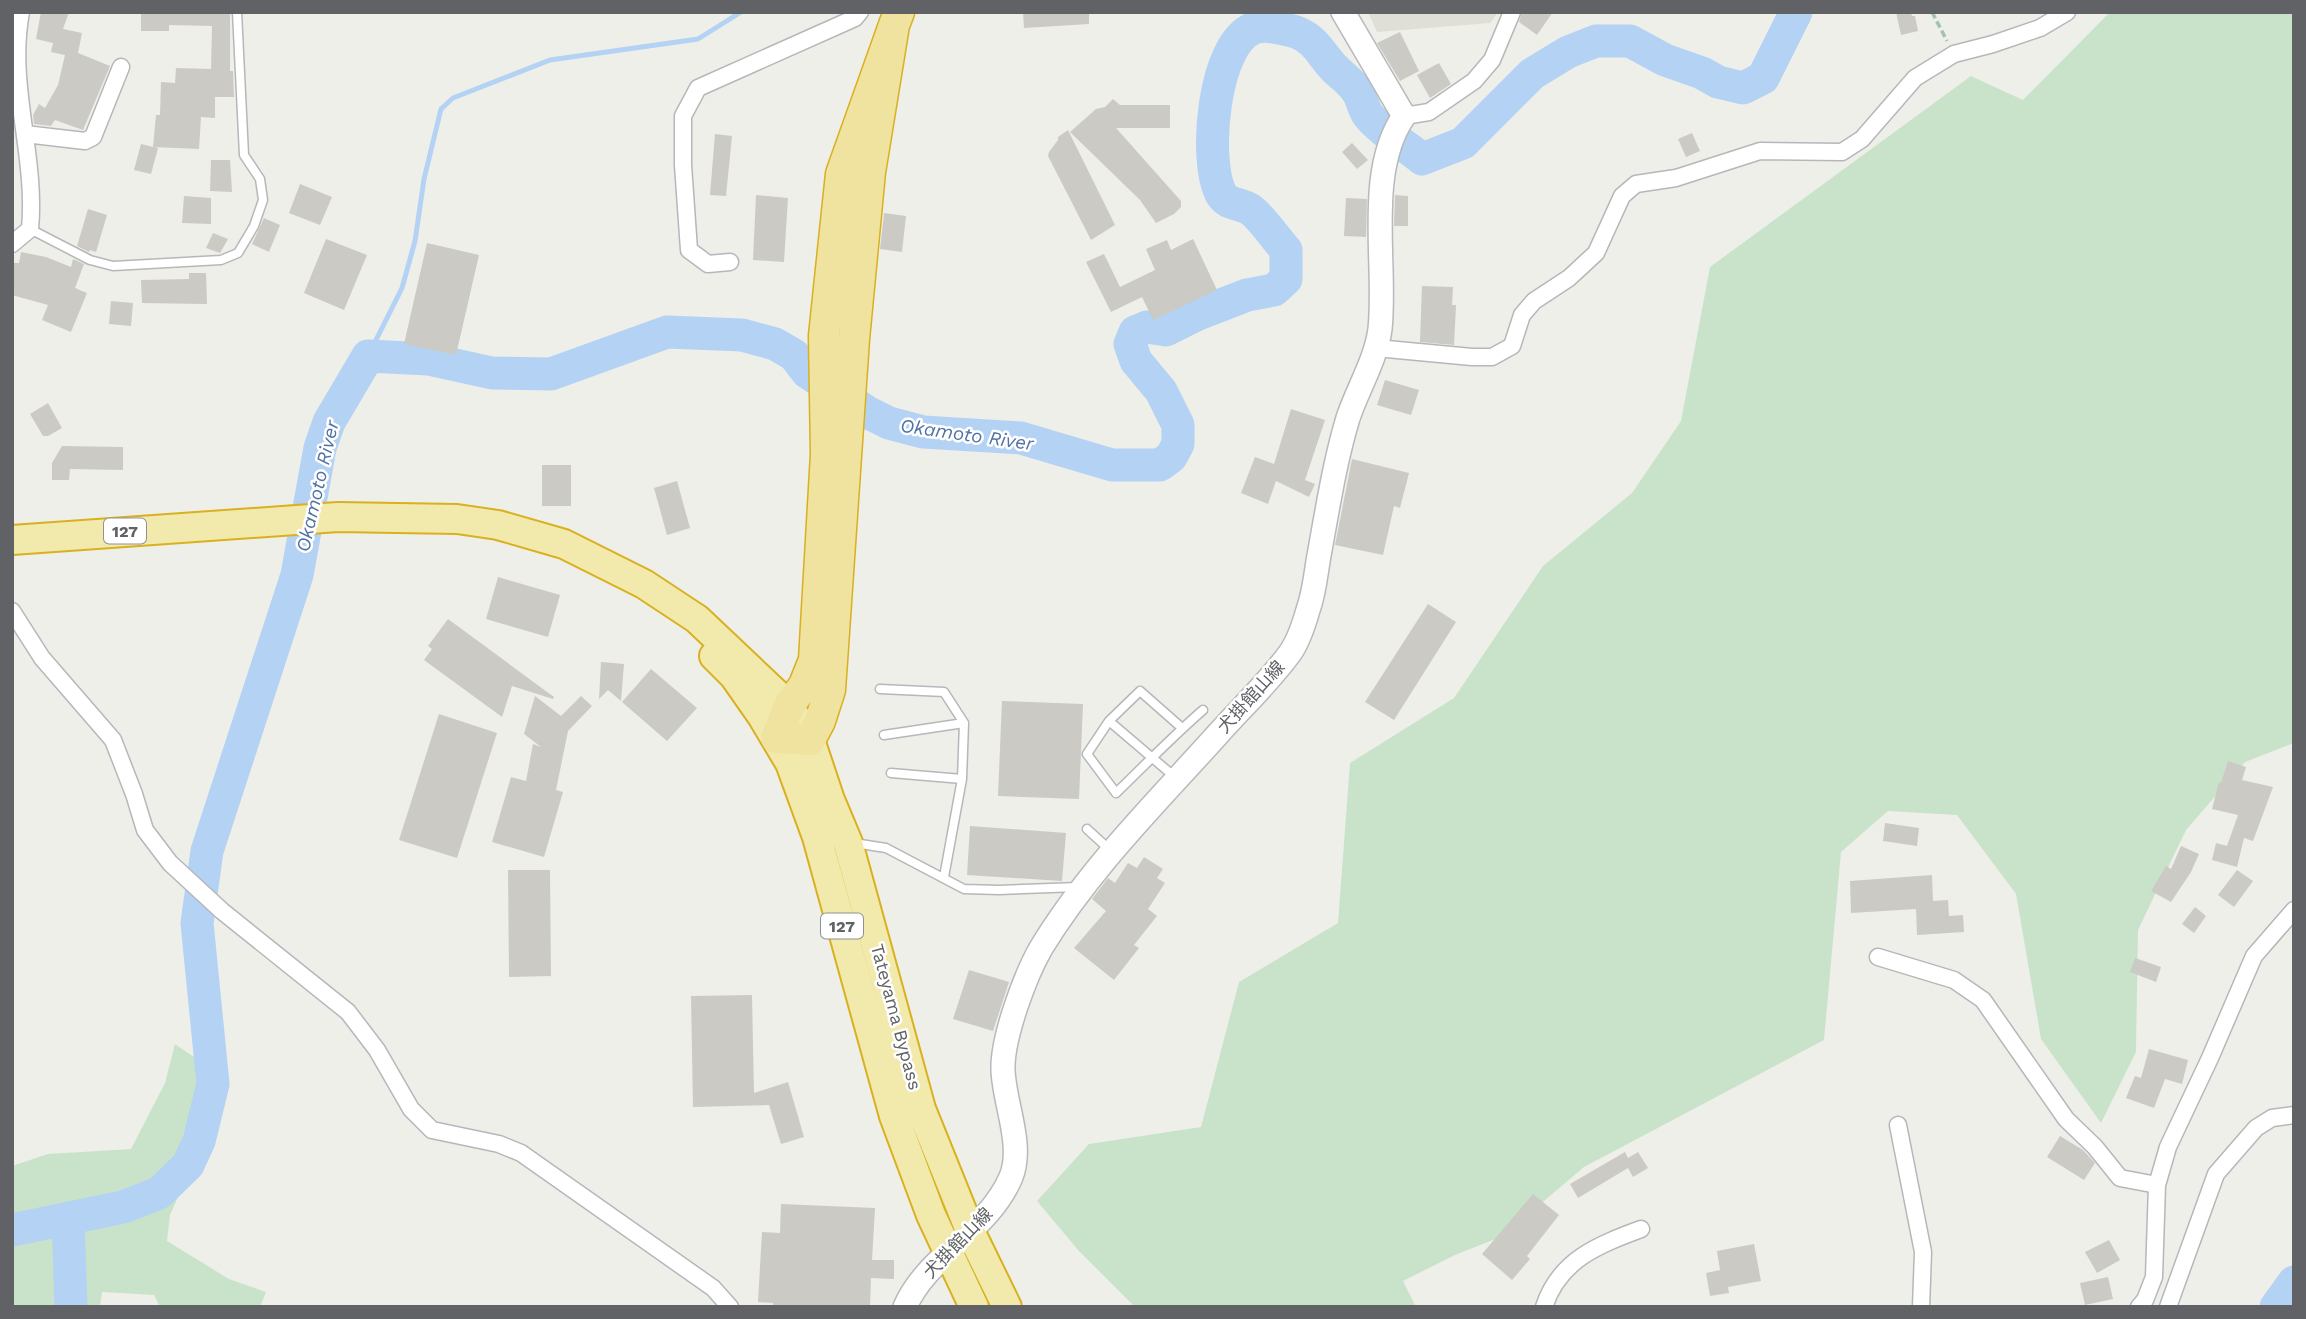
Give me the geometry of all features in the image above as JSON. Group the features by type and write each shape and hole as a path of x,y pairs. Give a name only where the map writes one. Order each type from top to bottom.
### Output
{"highway":[{"path":"897,19 841,174 824,336 836,455 832,670 824,708 810,740 776,738 789,706 804,685 814,660 836,455 854,339 870,172 897,19"},
{"name":"Tateyama Bypass","path":"12,540 237,522 338,517 457,519 498,525 564,544 644,584 697,619 789,706 810,740 848,843 921,1110 971,1233 1007,1307"},
{"name":"Tateyama Bypass","path":"644,584 734,676 790,763 817,837 894,1116 931,1216 974,1307"}],"main road":[{"path":"1343,12 1402,119"},
{"name":"犬掛館山線","path":"905,1307 918,1285 949,1251 971,1233 1000,1198 1013,1173 1014,1149 1003,1066 1010,1028 1039,951 1082,886 1111,851 1292,652 1309,607 1331,488 1349,416 1376,348 1380,326 1380,229 1386,154 1402,119"}],"street":[{"path":"12,244 30,229 33,200 20,108 17,47 22,12"},
{"path":"730,262 708,264 689,250 683,165 683,116 698,88 855,18 860,12"},
{"path":"1402,119 1429,112 1474,81 1492,60 1512,12"},
{"path":"1376,348 1472,358 1492,357 1512,346 1522,315 1534,301 1569,278 1596,253 1622,196 1636,184 1676,178 1760,151 1842,152 1862,139 1914,78 1954,54 2040,28 2067,12"},
{"path":"25,134 85,141 93,137 121,67"},
{"path":"12,611 42,658 113,740 145,830 170,863 222,911 348,1012 377,1050 411,1109 432,1130 499,1144 521,1153 713,1288 730,1307"},
{"path":"2139,1307 2145,1300 2154,1277 2157,1185 2168,1147 2254,956 2294,910"},
{"path":"1878,957 1954,980 1983,1000 2066,1119 2095,1147 2120,1178 2157,1185"},
{"path":"2168,1307 2216,1174 2256,1128 2272,1118 2294,1115"},
{"path":"1898,1125 1923,1252 1921,1307"},
{"path":"1544,1307 1550,1287 1578,1258 1605,1243 1641,1229"}],"lane":[{"path":"30,229 90,260 113,266 221,260 238,253 254,226 263,200 260,179 244,155 237,12"},
{"path":"880,690 944,692 964,723 962,779 944,877"},
{"path":"1182,728 1140,691 1109,720 1087,754 1116,793 1203,709"},
{"path":"1109,720 1177,779"},
{"path":"884,735 964,723"},
{"path":"891,773 962,779"},
{"path":"1087,829 1111,851"},
{"path":"848,843 886,848 964,889 1082,886"}],"path":[{"path":"1932,12 1954,54"}],"shaded area":[{"path":"1368,12 1498,12 1490,23 1377,32"}],"green space":[{"path":"2110,12 2294,12 2294,743 2245,762 2186,830 2138,930 2136,1052 2101,1123 2041,1039 2016,894 1957,815 1888,811 1841,852 1824,1040 1584,1167 1503,1236 1455,1255 1403,1281 1416,1307 1135,1307 1078,1250 1037,1201 1089,1144 1201,1127 1239,982 1338,923 1350,763 1454,698 1543,566 1632,493 1681,421 1710,267 1971,76 2023,100"},
{"path":"175,1044 229,1081 170,1215 167,1241 229,1279 266,1292 260,1307 160,1307 154,1295 102,1292 100,1307 12,1307 12,1166 48,1154 131,1149 165,1083"}],"building":[{"path":"41,12 69,12 63,29 82,33 78,53 110,66 83,130 55,120 51,126 34,124 33,115 39,104 45,108 58,85 65,55 51,52 53,43 36,39"},
{"path":"141,12 230,12 230,71 233,71 234,97 215,97 215,118 201,117 199,149 153,147 156,115 160,115 161,82 175,83 176,68 211,69 212,26 169,25 169,31 141,31"},
{"path":"1023,12 1089,12 1089,24 1024,28"},
{"path":"1522,12 1553,12 1537,35 1519,22"},
{"path":"1896,12 1911,12 1912,16 1915,16 1918,31 1901,35"},
{"path":"1400,32 1419,71 1400,81 1377,43"},
{"path":"1439,63 1451,84 1430,98 1417,75"},
{"path":"1113,99 1120,105 1170,105 1170,128 1116,128 1181,201 1181,207 1174,214 1156,223 1140,200 1070,132 1096,109 1105,107"},
{"path":"1068,130 1115,225 1091,240 1048,156 1058,137"},
{"path":"1692,133 1700,151 1686,157 1678,139"},
{"path":"715,134 732,136 726,196 710,195"},
{"path":"1352,143 1368,160 1357,169 1342,152"},
{"path":"141,144 158,148 151,174 134,170"},
{"path":"211,160 230,160 232,192 210,191"},
{"path":"300,184 332,197 320,225 289,213"},
{"path":"756,195 788,198 784,262 753,260"},
{"path":"1395,195 1408,196 1408,226 1394,226"},
{"path":"184,196 211,198 211,224 182,223"},
{"path":"1346,198 1367,199 1366,237 1344,236"},
{"path":"88,209 107,215 96,252 89,252 77,246"},
{"path":"884,213 906,216 902,252 880,249"},
{"path":"264,218 280,225 269,252 252,244"},
{"path":"213,233 228,239 220,253 206,248"},
{"path":"326,239 367,255 344,310 304,293"},
{"path":"1193,239 1217,290 1153,320 1142,297 1111,312 1086,262 1104,254 1120,287 1155,270 1146,249 1167,240 1171,250"},
{"path":"427,243 479,255 456,355 404,344"},
{"path":"21,252 46,257 71,267 73,259 84,264 75,288 87,293 71,332 42,320 48,305 12,295 12,263 19,263"},
{"path":"189,273 206,273 207,304 142,303 141,280 189,279"},
{"path":"1422,286 1453,287 1452,305 1456,305 1454,345 1420,342"},
{"path":"111,301 133,303 131,326 109,324"},
{"path":"1385,380 1419,390 1411,415 1377,405"},
{"path":"48,403 62,428 43,436 30,414"},
{"path":"1291,409 1325,420 1305,480 1315,484 1309,497 1276,481 1268,504 1241,493 1255,457 1274,464"},
{"path":"62,446 123,447 123,470 70,469 69,480 52,480 52,463"},
{"path":"1352,459 1409,473 1400,508 1394,506 1383,555 1335,545"},
{"path":"542,465 571,465 571,506 542,506"},
{"path":"677,481 690,528 667,535 654,488"},
{"path":"498,577 560,595 548,637 486,619"},
{"path":"1428,604 1456,622 1394,720 1365,702"},
{"path":"448,619 554,697 553,699 512,686 502,717 424,660 432,649 428,646"},
{"path":"601,662 624,664 621,701 608,690 599,699"},
{"path":"651,669 697,708 667,741 622,702"},
{"path":"535,696 561,716 581,696 592,706 568,731 556,790 563,792 544,857 492,842 511,777 526,781 533,744 541,747 524,734"},
{"path":"1002,701 1083,704 1079,799 998,796"},
{"path":"439,714 497,733 457,858 399,840"},
{"path":"2228,761 2246,767 2242,780 2273,787 2253,841 2244,838 2237,867 2212,860 2216,843 2227,846 2238,815 2212,809"},
{"path":"1885,823 1919,828 1917,846 1883,841"},
{"path":"970,826 1066,833 1062,881 967,875"},
{"path":"2181,846 2199,854 2191,872 2171,902 2151,891 2166,866 2171,869"},
{"path":"1144,857 1163,869 1157,878 1165,883 1148,909 1157,916 1134,945 1139,948 1114,980 1074,948 1106,911 1092,899 1108,878 1115,883 1128,863 1137,868"},
{"path":"508,870 550,870 551,976 509,977"},
{"path":"2237,870 2253,881 2234,907 2218,895"},
{"path":"1932,875 1933,901 1948,900 1949,916 1963,915 1964,932 1917,935 1916,909 1851,913 1850,881"},
{"path":"2195,907 2206,916 2194,933 2182,924"},
{"path":"2135,958 2161,967 2156,982 2130,972"},
{"path":"969,970 1009,982 993,1031 953,1019"},
{"path":"752,995 754,1093 788,1082 804,1137 781,1144 769,1105 693,1107 691,996"},
{"path":"2149,1049 2188,1060 2182,1084 2165,1079 2154,1108 2126,1098 2135,1076 2141,1078"},
{"path":"2060,1136 2083,1150 2095,1163 2084,1180 2047,1157"},
{"path":"1625,1152 1628,1158 1638,1152 1648,1168 1633,1177 1628,1168 1578,1198 1570,1184"},
{"path":"1533,1194 1559,1215 1527,1256 1530,1259 1512,1280 1482,1254"},
{"path":"781,1204 875,1208 872,1260 894,1260 894,1279 871,1278 870,1307 773,1307 773,1303 758,1302 762,1232 780,1233"},
{"path":"2109,1240 2120,1260 2097,1273 2085,1252"},
{"path":"1754,1244 1761,1281 1728,1287 1729,1293 1710,1296 1706,1273 1720,1270 1717,1251"},
{"path":"2108,1277 2113,1299 2085,1305 2080,1283"}],"waterway":[{"path":"368,356 402,288 415,241 424,179 441,109 453,98 550,60 698,39 741,12"},
{"name":"Okamoto River","path":"12,1230 123,1207 159,1193 188,1165 199,1141 213,1084 197,923 207,851 297,575 320,448 329,422 368,356 428,359 492,373 551,374 667,332 742,335 775,344 794,355 807,372 867,412 889,423 923,432 1021,438 1112,465 1160,465 1171,457 1178,444 1178,425 1161,391 1136,361 1130,344 1135,332 1147,327 1166,330 1247,295 1274,290 1286,279 1286,250 1255,214 1223,196 1215,176 1213,129 1221,77 1229,55 1240,38 1254,28 1281,28 1308,39 1355,88 1372,120 1422,159 1463,143 1532,74 1568,52 1596,41 1630,41 1665,60 1702,73 1718,82 1743,88 1763,78 1796,12"},
{"path":"68,1219 71,1307"},
{"path":"2276,1307 2294,1282"}]}
